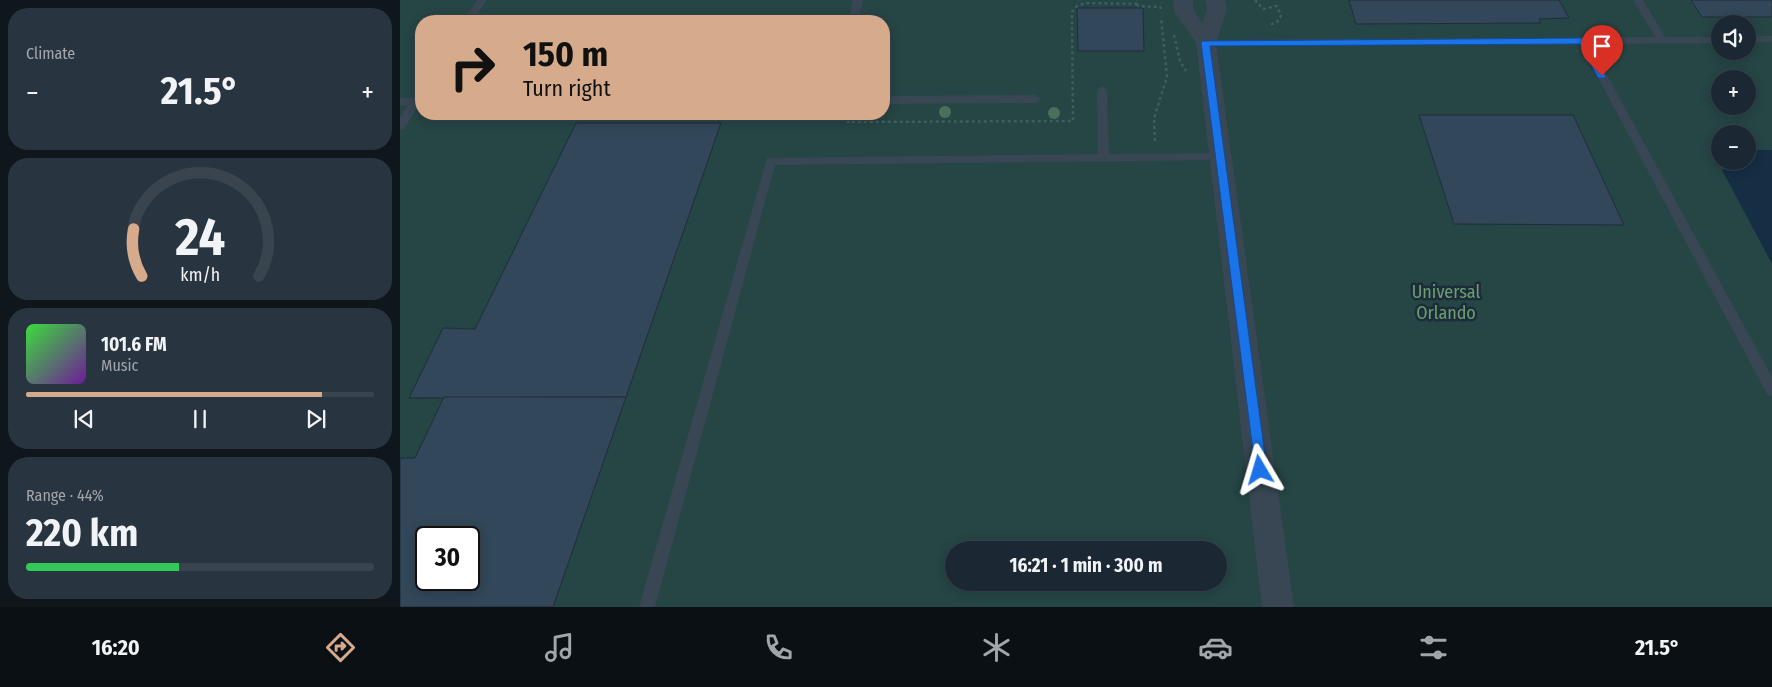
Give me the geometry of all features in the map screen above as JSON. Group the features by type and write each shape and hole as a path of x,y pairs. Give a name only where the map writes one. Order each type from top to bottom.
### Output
{"street":[{"path":"1183,0 1184,11 1201,36 1220,157 1278,607"},
{"path":"1201,36 1217,9 1216,0"}],"lane":[{"path":"472,15 482,0"},
{"path":"854,15 858,0"},
{"path":"1638,0 1662,40"},
{"path":"1201,36 1583,41 1711,40"},
{"path":"1756,39 1772,39"},
{"path":"1583,41 1772,390"},
{"path":"1102,90 1104,158"},
{"path":"890,100 1036,99"},
{"path":"400,102 415,100"},
{"path":"400,126 415,105"},
{"path":"647,607 771,161 1220,157"}],"path":[{"path":"1255,0 1263,9 1277,6 1280,10 1281,16 1279,20 1275,24 1268,26"},
{"path":"1137,4 1138,6 1160,7 1167,77 1154,118 1156,144 1147,144"},
{"path":"1187,75 1180,61 1172,29 1201,36"}],"green space":[{"name":"Universal Orlando","path":"400,0 1772,0 1772,607 400,607"}],"water":[{"path":"1756,150 1772,150 1772,264 1722,170 1756,170"}],"building":[{"path":"1349,0 1559,0 1569,18 1539,19 1541,23 1356,24"},
{"path":"1691,0 1772,0 1772,17 1711,15 1711,17 1702,17"},
{"path":"1077,8 1143,8 1144,51 1078,51"},
{"path":"1419,115 1573,115 1624,225 1454,224"},
{"path":"576,123 721,123 626,397 409,398 443,328 475,329"},
{"path":"444,397 626,397 553,607 400,607 400,458 415,458"}],"route":[{"path":"1260,470 1206,43 1583,41 1602,76"}]}
